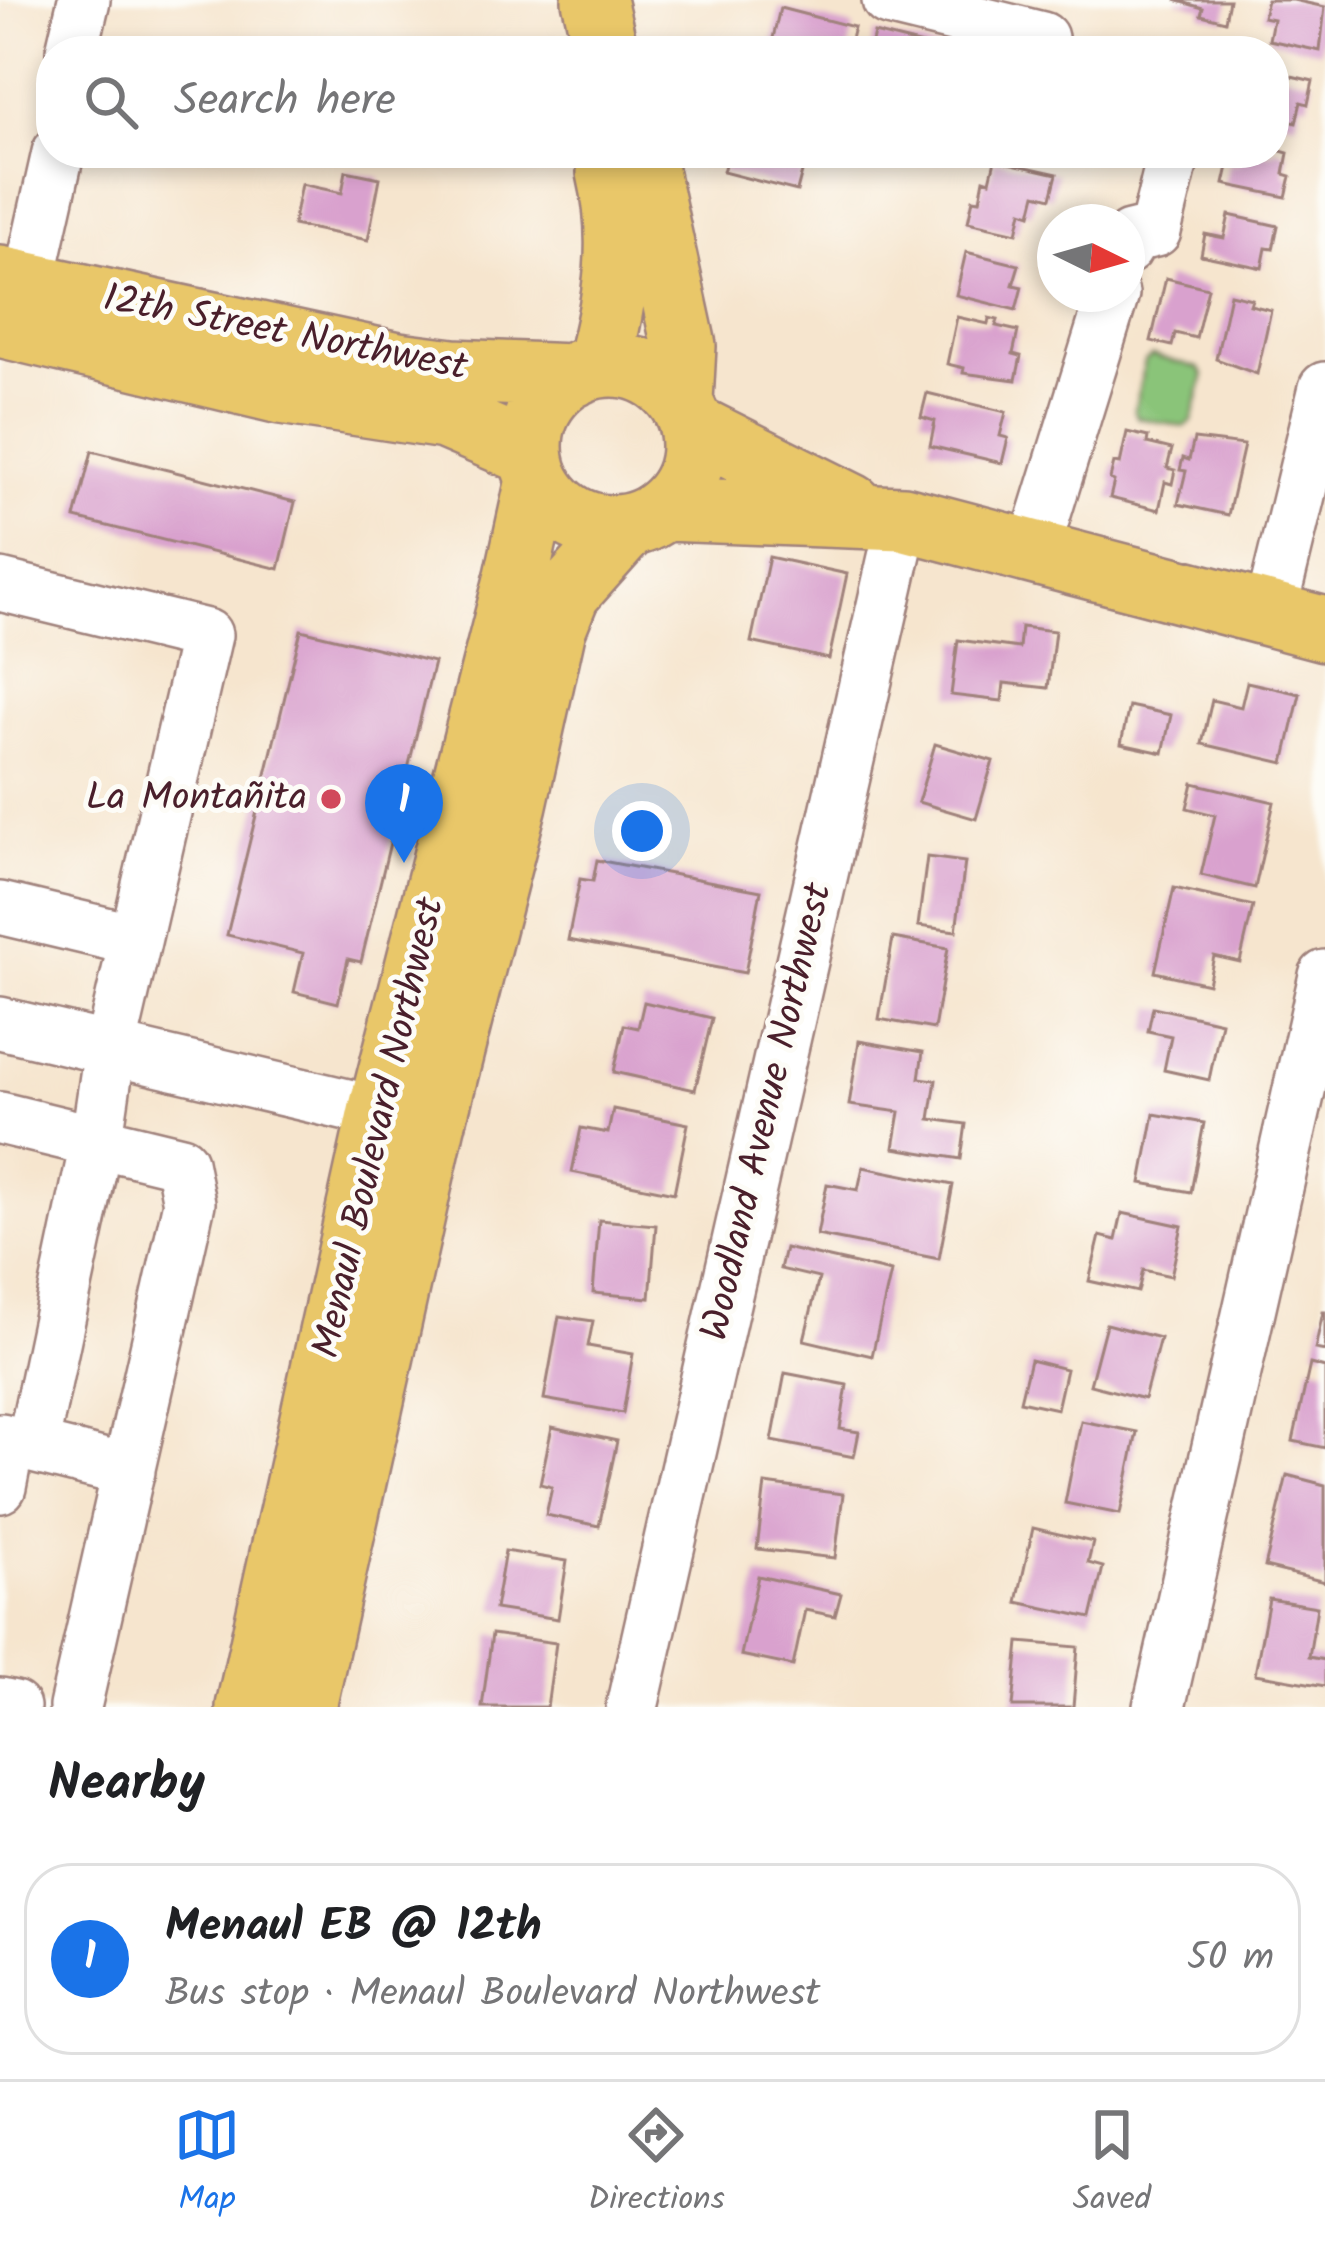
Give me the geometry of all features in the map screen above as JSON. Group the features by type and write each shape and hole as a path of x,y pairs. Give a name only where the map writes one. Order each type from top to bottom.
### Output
{"main road":[{"path":"594,0 602,36"},
{"path":"609,168 620,248 617,284 585,370 544,402 533,427 534,467 553,503 574,519 598,527 645,518 886,516"},
{"path":"406,1119 510,825 554,628 572,588 688,479 694,453 686,413 684,346 645,168"},
{"name":"12th Street Northwest","path":"12,304 453,371 585,370"},
{"name":"12th Street Northwest","path":"12,304 273,391 445,417 534,467"},
{"path":"585,370 639,369 663,382 686,413 886,516 1298,621"},
{"name":"Menaul Boulevard Northwest","path":"304,1707 406,1119 517,576 534,467"},
{"name":"Menaul Boulevard Northwest","path":"248,1707 406,1119"}],"street":[{"path":"76,36 84,0"},
{"path":"887,0 1034,36"},
{"path":"12,304 53,168"},
{"path":"1145,233 1155,231 1170,168"},
{"path":"1033,552 1107,312"},
{"path":"1298,621 1325,388"},
{"name":"Woodland Avenue Northwest","path":"632,1707 886,516"},
{"path":"0,585 206,635 110,1049 96,1144 10,1454 129,1471"},
{"path":"0,908 134,940"},
{"path":"1159,1707 1325,976"},
{"path":"0,1023 406,1119"},
{"path":"0,1118 181,1162 189,1203 75,1707"},
{"path":"0,1704 14,1707"}],"green space":[{"path":"1152,356 1199,368 1204,375 1192,421 1184,427 1138,418 1134,412 1145,361"}],"building":[{"path":"1175,0 1229,0 1225,21 1201,15 1203,8"},
{"path":"1267,0 1325,7 1320,51 1289,44 1289,36 1270,36 1273,19 1263,17"},
{"path":"780,8 854,27 852,36 773,36"},
{"path":"1289,75 1313,81 1308,104 1301,102 1296,123 1289,121"},
{"path":"724,168 803,168 797,191 723,172"},
{"path":"993,168 1057,174 1051,198 1036,194 1031,214 1022,211 1017,233 968,222 973,199 980,200 984,179 990,181"},
{"path":"1228,168 1285,168 1284,174 1291,176 1286,197 1224,184"},
{"path":"346,171 380,178 368,240 293,225 301,184 342,193"},
{"path":"1229,215 1278,226 1262,268 1201,255 1205,234 1224,238"},
{"path":"966,252 1019,265 1013,285 1022,287 1016,310 956,295"},
{"path":"1166,278 1208,288 1196,338 1175,333 1172,346 1151,341"},
{"path":"1230,294 1271,310 1257,374 1216,359"},
{"path":"957,317 988,324 989,318 998,320 996,326 1018,331 1013,354 1021,356 1016,380 963,373 964,368 947,364"},
{"path":"927,393 1006,412 1000,436 1008,438 1002,463 930,446 935,421 921,417"},
{"path":"1127,432 1172,449 1167,468 1175,470 1172,484 1165,482 1159,510 1110,498 1114,463 1120,464"},
{"path":"1194,439 1244,445 1228,515 1178,504 1186,471 1180,470 1183,458 1189,460"},
{"path":"92,451 295,502 279,569 75,518"},
{"path":"769,557 847,574 829,659 751,642"},
{"path":"1021,627 1055,631 1048,688 1004,683 1002,701 951,695 958,640 1019,648"},
{"name":"La Montañita","path":"301,630 434,662 361,962 348,959 338,1003 294,992 303,953 227,935"},
{"path":"1247,682 1300,694 1284,763 1202,744 1212,700 1241,707"},
{"path":"1129,706 1171,715 1163,753 1121,744"},
{"path":"935,744 993,761 976,819 918,802"},
{"path":"1193,783 1274,802 1255,888 1201,875 1215,815 1187,808"},
{"path":"927,857 965,862 956,931 918,926"},
{"path":"597,860 761,891 745,973 568,940 580,879 593,881"},
{"path":"1174,888 1253,906 1240,962 1214,956 1208,984 1155,972"},
{"path":"893,938 948,948 934,1029 879,1019"},
{"path":"644,1002 712,1018 695,1090 614,1072 624,1025 638,1028"},
{"path":"1153,1007 1221,1022 1209,1080 1164,1070 1171,1036 1148,1031"},
{"path":"859,1041 923,1052 919,1078 936,1080 930,1119 966,1124 961,1159 894,1148 900,1112 849,1105"},
{"path":"613,1109 688,1124 674,1193 572,1172 581,1128 608,1133"},
{"path":"1154,1114 1204,1123 1191,1192 1141,1183"},
{"path":"863,1167 953,1185 939,1259 817,1235 827,1184 858,1190"},
{"path":"1122,1213 1182,1226 1171,1276 1143,1270 1138,1292 1089,1281 1100,1236 1116,1240"},
{"path":"599,1220 656,1225 650,1298 593,1293"},
{"path":"785,1248 891,1272 872,1356 804,1340 819,1278 780,1269"},
{"path":"1325,1312 1325,1351 1315,1349"},
{"path":"559,1316 593,1321 588,1346 633,1354 623,1413 544,1399"},
{"path":"1106,1324 1160,1338 1144,1399 1090,1385"},
{"path":"1030,1360 1066,1369 1057,1409 1020,1401"},
{"path":"1310,1364 1325,1368 1325,1448 1293,1441"},
{"path":"785,1373 847,1385 840,1429 859,1432 854,1457 772,1441"},
{"path":"1081,1421 1137,1432 1120,1514 1065,1503"},
{"path":"552,1427 617,1441 599,1526 546,1515 552,1487 540,1484"},
{"path":"1287,1475 1325,1485 1325,1582 1265,1567"},
{"path":"765,1484 843,1494 835,1558 757,1549"},
{"path":"1033,1528 1093,1542 1088,1563 1103,1567 1091,1618 1017,1602"},
{"path":"505,1551 567,1561 558,1619 495,1609"},
{"path":"758,1576 841,1594 835,1616 805,1610 793,1666 741,1655"},
{"path":"1269,1599 1317,1607 1309,1657 1325,1660 1325,1686 1255,1674"},
{"path":"492,1634 556,1643 547,1707 482,1707"},
{"path":"1019,1642 1078,1647 1073,1707 1013,1707"}],"place":[{"name":"La Montañita","path":"331,799"},
{"name":"Menaul EB @ 12th","path":"404,863"}]}
